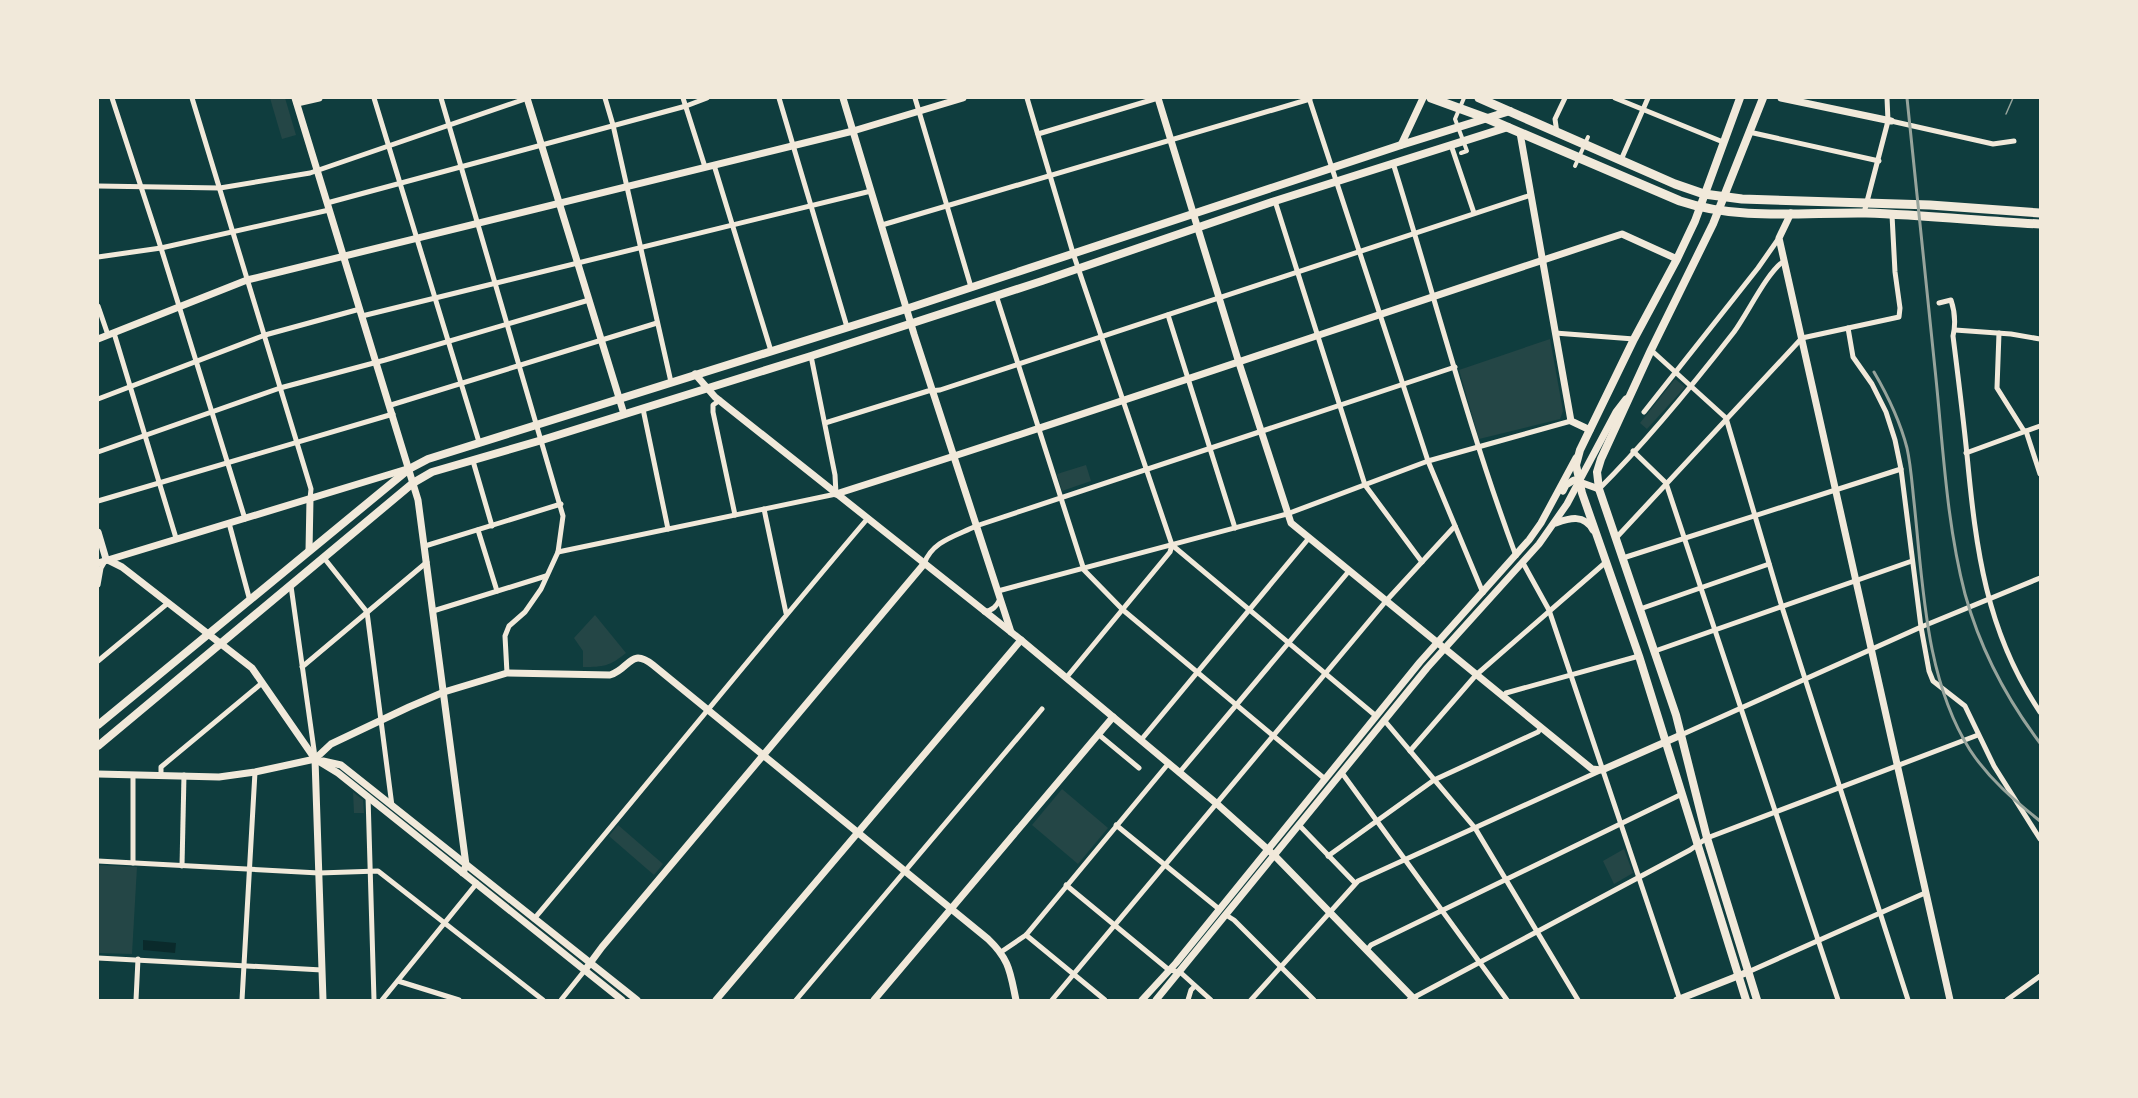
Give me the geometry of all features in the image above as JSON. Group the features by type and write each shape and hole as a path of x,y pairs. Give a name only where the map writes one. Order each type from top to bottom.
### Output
{"highway":[{"path":"1431,98 1486,118 1700,208 1719,211 1864,213 2040,224"},
{"path":"1479,98 1675,184 1704,194 1724,197 1930,205 2040,213"}],"main road":[{"path":"1740,98 1700,208 1677,259 1634,339 1580,450 1576,465 1578,481 1639,656 1696,846 1746,1000"},
{"path":"1757,1000 1707,838 1681,735 1655,651 1599,489 1597,472 1600,459 1719,211 1762,98"},
{"path":"98,725 409,469 428,459 906,309 1510,111"},
{"path":"98,746 414,483 432,472 811,356 1275,201 1508,127"}],"street":[{"path":"112,98 180,306 245,519"},
{"path":"192,98 311,489 309,550"},
{"path":"319,98 296,100 376,363 391,405 418,500 466,865 463,873"},
{"path":"375,98 479,442"},
{"path":"441,98 564,516 558,552 541,589 525,612 508,626 505,636 507,673"},
{"path":"98,186 220,188 317,170 528,98 624,414"},
{"path":"605,98 671,382"},
{"path":"683,98 705,167"},
{"path":"98,257 161,248 328,206 400,183 686,106 707,98"},
{"path":"779,98 847,327"},
{"path":"843,98 910,322 1011,632"},
{"path":"915,98 971,287"},
{"path":"98,339 247,280 853,131 963,98"},
{"path":"1027,98 1073,253 1172,545 1376,716"},
{"path":"1038,134 1158,98 1239,363 1291,523 1592,769 1602,770"},
{"path":"882,225 1310,98 1428,461 1483,593"},
{"path":"1401,145 1423,98"},
{"path":"1461,153 1467,151 1455,118 1464,98"},
{"path":"1557,133 1555,119 1565,98"},
{"path":"1615,98 1723,142"},
{"path":"1621,160 1648,98"},
{"path":"1781,98 1993,144 2014,141"},
{"path":"1864,213 1890,121 1887,98"},
{"path":"1447,116 1455,118"},
{"path":"1520,132 1571,421"},
{"path":"1749,132 1879,161"},
{"path":"1575,166 1588,137"},
{"path":"1451,145 1474,213"},
{"path":"1393,163 1477,447 1516,556"},
{"path":"714,165 771,351"},
{"path":"98,399 265,335 436,299 871,191"},
{"path":"825,423 1103,337 1531,195"},
{"path":"1275,201 1365,485 1422,561"},
{"path":"1644,412 1758,268 1779,238 1791,213"},
{"path":"1616,538 1802,338 1897,318 1900,315 1903,308 1895,272 1892,215"},
{"path":"558,552 836,494 1239,363 1380,313 1622,234 1677,259"},
{"path":"1779,238 1950,1000"},
{"path":"1142,1000 1437,643 1516,556 1566,485 1574,480 1599,489 1692,386 1747,314 1774,269 1784,261"},
{"path":"996,295 1083,570 1123,610 1325,779"},
{"path":"98,452 280,388 376,363 589,300"},
{"path":"1939,303 1951,300 1954,311 1953,336 1976,546 1988,600 2010,657 2040,712"},
{"path":"98,306 130,386 176,538"},
{"path":"1168,315 1235,528"},
{"path":"391,405 657,323"},
{"path":"1848,328 1853,357 1872,384 1886,412 1896,440 1929,671 1933,681 1965,706 1994,766 2040,839"},
{"path":"1955,330 2040,339"},
{"path":"1555,333 1634,339"},
{"path":"1999,333 1997,388 2025,431 2040,474"},
{"path":"1651,350 1726,418 1782,607 1908,1000"},
{"path":"811,356 835,475 836,494"},
{"path":"561,1000 924,564 927,555 937,543 976,526 1455,368"},
{"path":"695,374 720,400 1021,640 1216,803 1275,856 1330,911 1412,1000 1707,838 1978,735"},
{"path":"1156,1000 1384,720 1523,563 1555,523 1616,412 1630,395"},
{"path":"720,400 713,405 713,412 735,515"},
{"path":"643,409 668,529"},
{"path":"98,501 393,414"},
{"path":"999,594 1287,514 1428,461 1477,447 1571,421 1590,430"},
{"path":"1966,453 2040,426"},
{"path":"1541,523 1580,450"},
{"path":"1633,451 1666,483 1838,1000"},
{"path":"473,461 492,526"},
{"path":"98,563 409,469"},
{"path":"1623,558 1901,469"},
{"path":"425,546 561,504"},
{"path":"764,509 786,613"},
{"path":"1555,523 1573,517 1583,519 1590,525 1598,540"},
{"path":"534,919 786,613 868,518"},
{"path":"229,523 250,601"},
{"path":"1052,1000 1386,601 1455,526"},
{"path":"478,530 497,591"},
{"path":"98,532 106,560 101,568 98,585"},
{"path":"1141,740 1309,538"},
{"path":"1066,678 1170,552 1172,545"},
{"path":"324,558 367,612 392,806"},
{"path":"106,560 122,567 252,668 315,759 392,806 466,865 479,880 622,1000"},
{"path":"1655,651 1912,561"},
{"path":"302,667 427,562"},
{"path":"1410,751 1476,675 1606,562"},
{"path":"1523,563 1549,610 1679,1000 1738,977 1925,893"},
{"path":"1640,609 1769,564"},
{"path":"1179,773 1349,571"},
{"path":"433,611 546,576"},
{"path":"1251,1000 1355,883 1870,649 2040,578"},
{"path":"291,585 315,759 323,1000"},
{"path":"984,612 997,606 999,594"},
{"path":"98,661 168,603"},
{"path":"716,1000 1021,640"},
{"path":"1503,697 1506,693 1639,656"},
{"path":"98,774 219,777 315,759 331,744 444,692 507,673 610,675 618,672 630,660 640,657 646,659 764,755 1002,952 1008,963 1016,1000"},
{"path":"161,775 161,766 262,683"},
{"path":"796,1000 1042,708"},
{"path":"874,1000 1113,717"},
{"path":"1384,720 1475,828 1578,1000"},
{"path":"1328,856 1434,780 1538,732 1541,728"},
{"path":"1098,734 1139,768"},
{"path":"1002,952 1026,935 1168,764"},
{"path":"242,1000 255,771"},
{"path":"1342,773 1507,1000"},
{"path":"133,775 133,863"},
{"path":"182,866 184,776"},
{"path":"370,794 369,872 374,1000"},
{"path":"370,794 463,873 509,897 637,1000"},
{"path":"1367,950 1371,945 1682,794"},
{"path":"1116,825 1219,909"},
{"path":"1299,825 1355,883"},
{"path":"98,861 319,873 378,871 543,1000"},
{"path":"382,1000 479,880"},
{"path":"1066,885 1169,970 1180,972 1211,1000"},
{"path":"1226,915 1314,1000"},
{"path":"1026,935 1105,1000"},
{"path":"98,957 322,970"},
{"path":"136,1000 138,959"},
{"path":"2007,1000 2040,976"},
{"path":"398,981 459,1000"},
{"path":"1188,1000 1194,986"}],"shaded area":[{"path":"270,98 285,98 296,135 282,139"},
{"path":"1550,339 1563,411 1560,419 1479,439 1459,370"},
{"path":"1675,379 1685,387 1647,429 1640,423"},
{"path":"1086,465 1091,481 1062,491 1057,474"},
{"path":"595,615 626,653 606,665 583,667 583,651 574,638"},
{"path":"1062,789 1108,828 1078,864 1032,825"},
{"path":"353,792 363,800 364,813 354,813"},
{"path":"618,825 663,864 654,875 609,836"},
{"path":"1624,849 1633,873 1614,884 1603,861"},
{"path":"98,865 137,867 132,954 98,953"},
{"path":"143,940 176,943 175,953 143,950"}],"tram line":[{"path":"2006,114 2013,98"}],"railway":[{"path":"1907,98 1953,539 1965,594 1986,653 2005,690 2040,743"},
{"path":"1874,372 1893,409 1907,448 1928,630 1944,693 1955,722 1977,761 2002,788 2040,821"}]}
